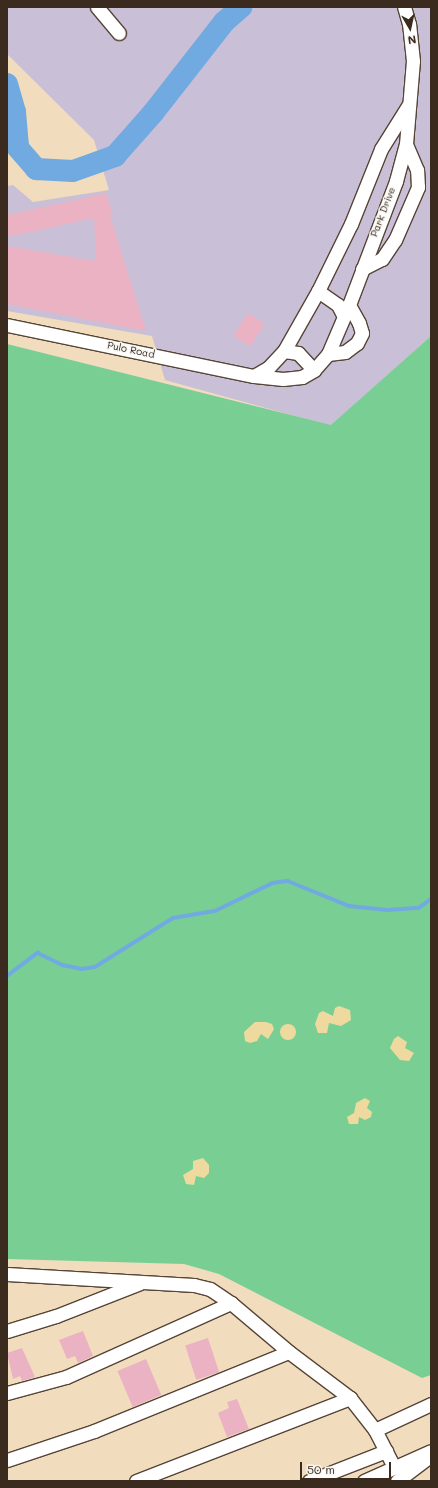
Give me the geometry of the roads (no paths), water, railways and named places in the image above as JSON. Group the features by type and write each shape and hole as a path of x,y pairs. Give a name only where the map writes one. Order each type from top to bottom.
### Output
{"street":[{"path":"97,7 119,33"},
{"name":"Park Drive","path":"254,376 283,379 302,377 314,370 328,354 346,310 396,181 406,144 408,105 413,61 409,24 404,7"},
{"name":"Park Drive","path":"254,376 268,368 284,351 318,291 351,224 381,148 408,105"},
{"path":"362,269 382,259 395,240 418,187 417,170 406,144"},
{"path":"318,291 346,310 359,323 362,333 357,343 346,352 328,354"},
{"name":"Pulo Road","path":"7,325 254,376"},
{"path":"284,351 298,353 314,370"},
{"path":"7,1274 194,1285 210,1289 231,1302 289,1352 350,1398 375,1430 394,1468"},
{"path":"7,1331 56,1316 143,1282"},
{"path":"7,1393 66,1377 231,1302"},
{"path":"7,1460 94,1432 289,1352"},
{"path":"136,1481 350,1398"},
{"path":"375,1430 431,1404"},
{"path":"309,1481 386,1451"},
{"path":"364,1481 431,1451"},
{"path":"396,1481 431,1455"}],"waterway":[{"path":"7,84 15,112 18,148 36,169 73,171 115,156 153,113 224,22 241,7"},
{"path":"7,976 38,953 63,965 82,969 95,967 173,918 215,911 273,883 288,881 349,906 387,910 419,908 431,899"}]}
